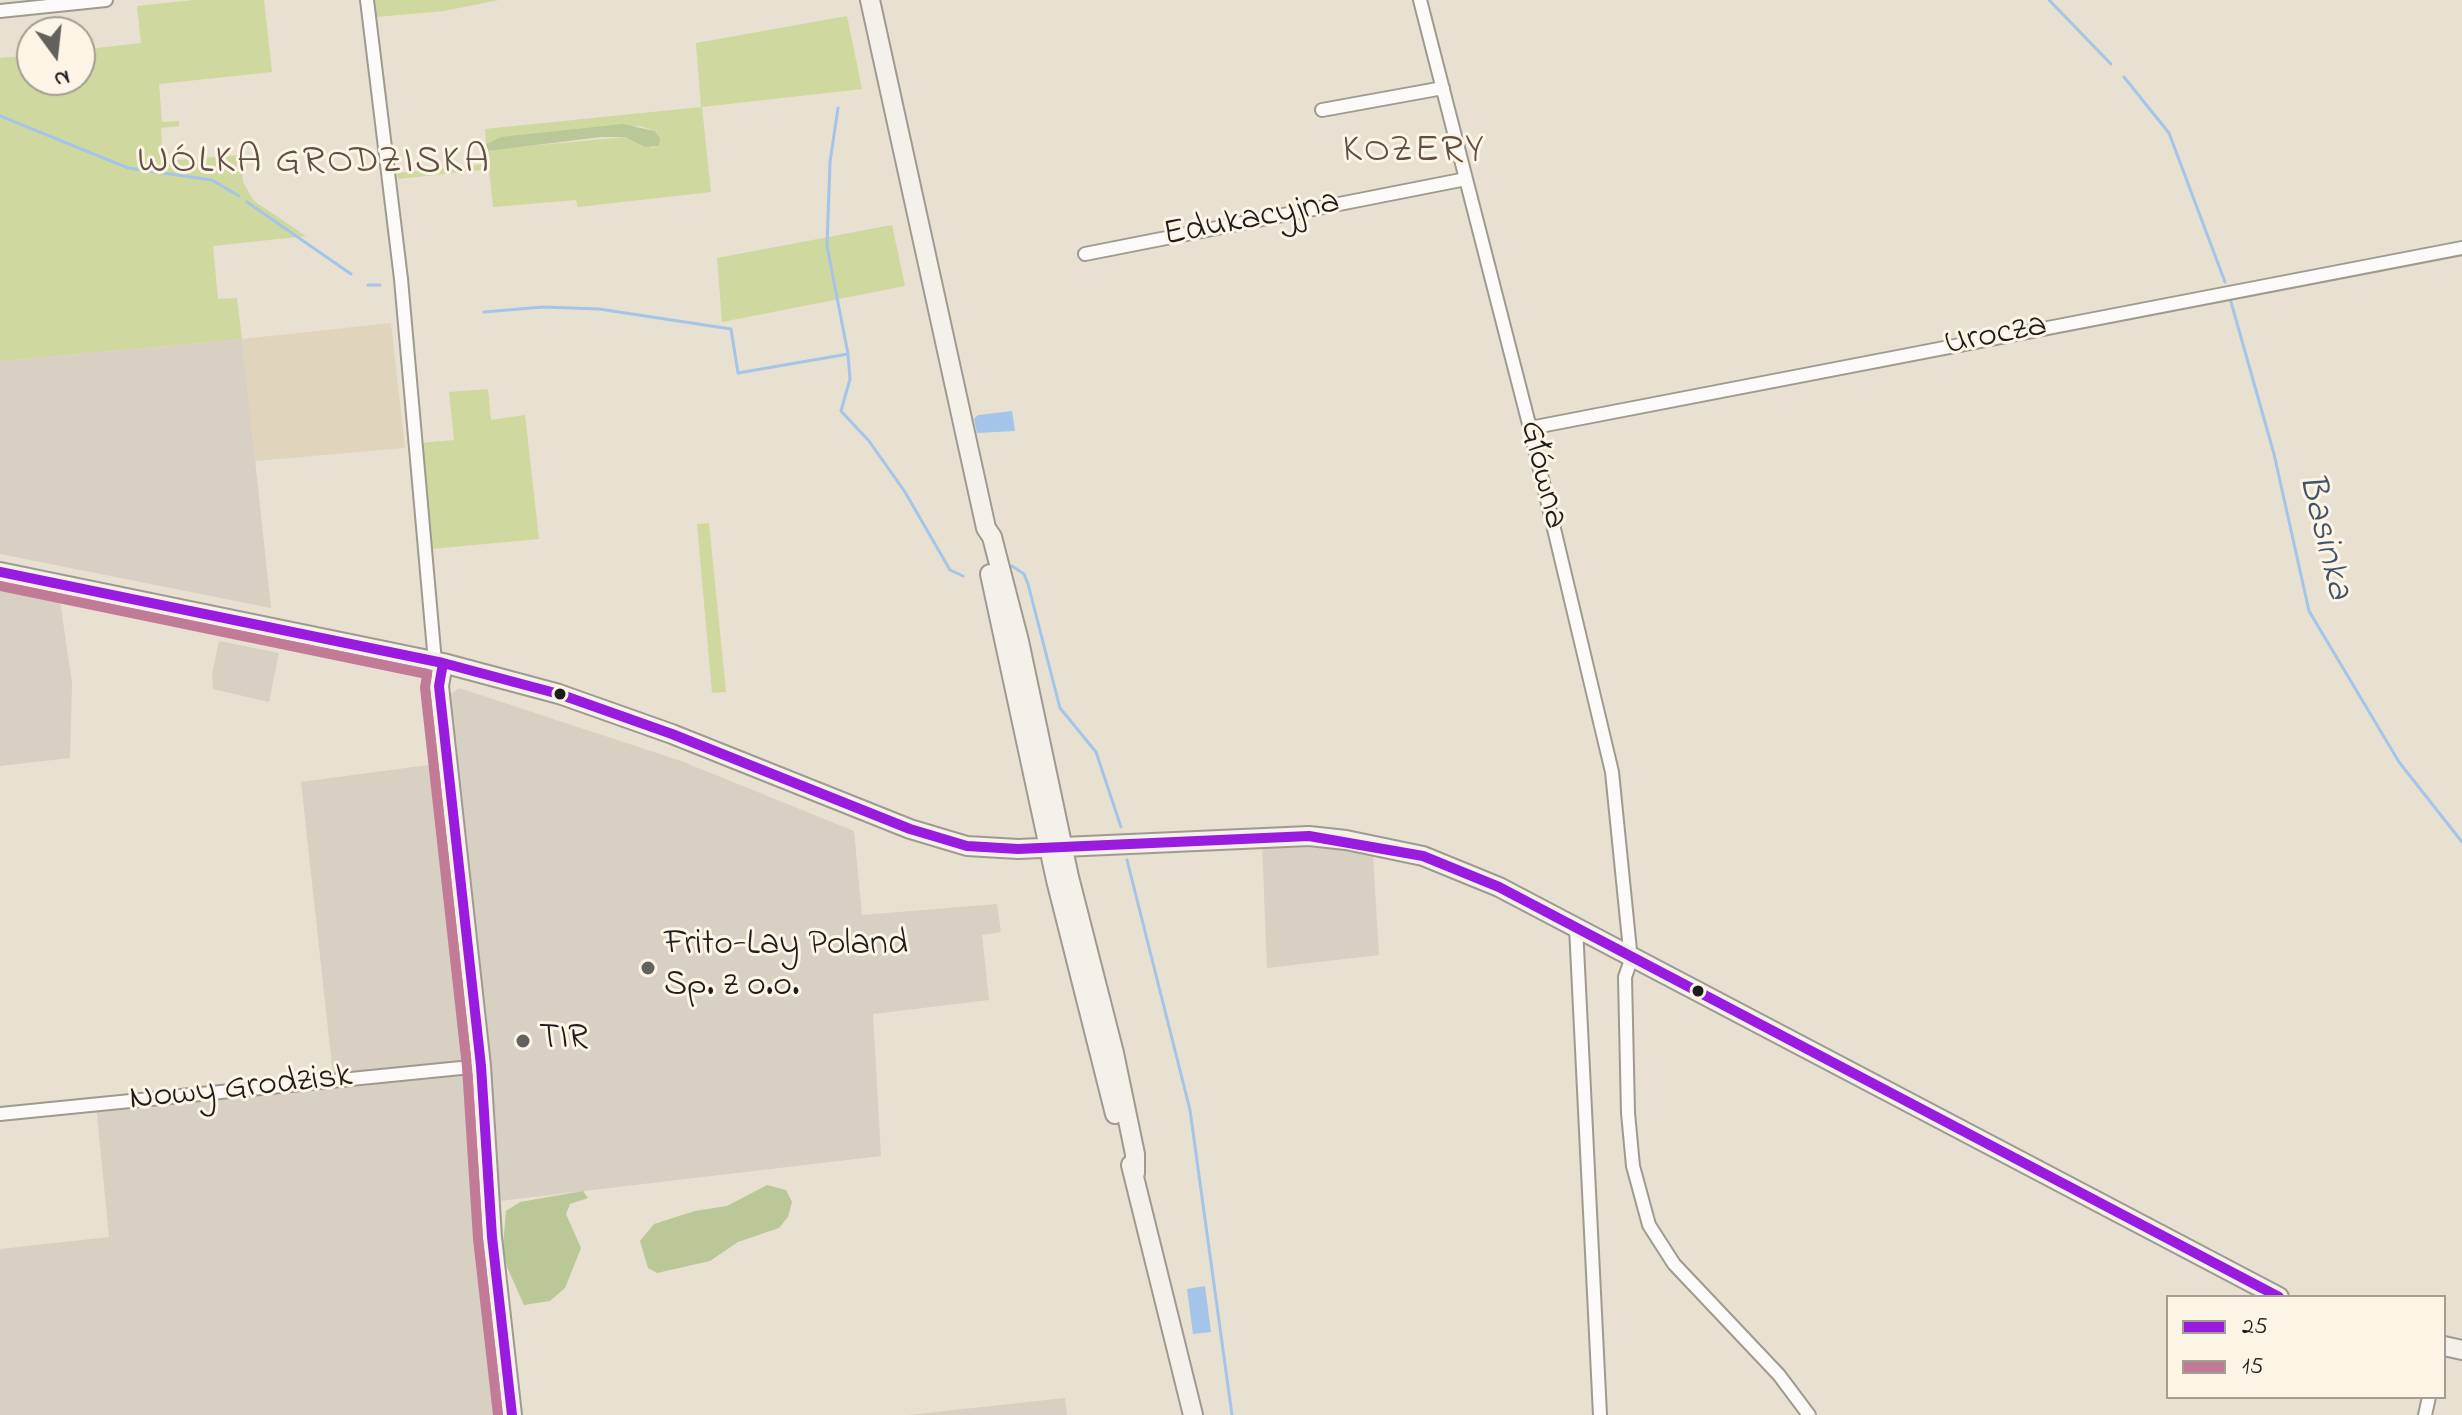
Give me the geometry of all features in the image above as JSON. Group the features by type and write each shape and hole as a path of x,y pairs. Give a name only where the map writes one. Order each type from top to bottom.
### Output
{"street":[{"path":"0,11 106,0"},
{"path":"367,0 402,284 439,686 481,1066 492,1237 512,1415"},
{"path":"870,0 986,528 984,539 1003,643 1056,847 1101,1062 1135,1173 1193,1415"},
{"name":"Główna","path":"1420,0 1530,428 1612,772 1630,956 1625,977 1628,1113 1633,1166 1649,1225 1674,1264 1779,1375 1809,1415"},
{"path":"1322,110 1443,88"},
{"name":"Edukacyjna","path":"1085,254 1466,179"},
{"name":"Urocza","path":"1530,428 2462,248"},
{"path":"0,572 439,662 598,707 946,841 983,848 1274,837 1346,840 1423,856 1463,871 1576,927 2275,1295"},
{"path":"1576,927 1600,1415"},
{"name":"Nowy Grodzisk","path":"0,1114 481,1066"}],"shaded area":[{"path":"391,323 405,448 255,461 242,339"},
{"path":"242,339 271,608 0,554 0,361"},
{"path":"0,581 59,594 72,683 70,758 0,766"},
{"path":"219,641 279,653 269,702 213,689 212,674"},
{"path":"459,688 681,761 854,831 862,915 997,904 1001,932 982,935 989,1000 873,1014 881,1156 482,1203 507,1415 0,1415 0,1249 109,1237 96,1105 333,1075 301,782 458,761 451,694"},
{"path":"1262,845 1340,849 1373,857 1379,955 1267,968"},
{"path":"1065,1398 1067,1415 909,1415"}],"green space":[{"path":"193,0 264,0 272,72 159,84 162,122 179,121 179,126 161,128 163,161 241,155 243,182 254,201 306,236 213,246 218,299 237,298 242,339 0,361 0,58 16,56 16,96 96,96 96,48 141,43 137,6"},
{"path":"375,0 499,0 444,11 376,17"},
{"path":"847,16 862,89 702,107 711,192 578,207 576,200 493,207 489,169 398,179 397,173 488,164 487,151 507,148 625,137 653,148 659,146 654,131 640,126 494,140 486,144 485,129 701,107 696,43"},
{"path":"623,124 654,131 660,138 659,146 645,147 625,137 601,137 487,151 486,144 501,137"},
{"path":"892,225 905,286 722,322 717,258"},
{"path":"488,389 491,420 525,415 539,539 431,549 421,443 454,440 449,392"},
{"path":"709,523 726,692 712,693 697,524"},
{"path":"767,1185 786,1190 792,1202 788,1217 779,1228 738,1242 710,1261 657,1273 648,1268 640,1241 654,1224 695,1211 727,1206"},
{"path":"583,1191 588,1198 570,1204 566,1214 581,1248 565,1288 550,1301 524,1305 507,1267 503,1247 506,1211 520,1202"}],"water":[{"path":"1012,411 1015,431 977,433 974,419 978,415"},
{"path":"1205,1286 1211,1332 1193,1334 1187,1289"}],"waterway":[{"name":"Basinka","path":"2049,0 2111,64"},
{"name":"Basinka","path":"2124,77 2169,133 2225,282"},
{"path":"838,108 830,162 827,246 848,354"},
{"path":"0,116 128,168 212,180 239,196"},
{"path":"247,202 351,274"},
{"path":"368,285 380,285"},
{"name":"Basinka","path":"2231,302 2274,454 2309,611 2399,762 2462,842"},
{"path":"484,312 543,307 599,309 731,329 738,373 848,354 850,379 841,411 869,441 905,492 950,570 963,576"},
{"path":"1012,566 1024,574 1028,584 1060,708 1096,752 1121,827"},
{"path":"1127,860 1190,1110 1232,1415"}],"transit line":[{"name":"25","path":"0,572 443,663 559,694 672,734 910,829 967,846 1018,849 1309,836 1423,856 1499,887 2275,1295"},
{"name":"15","path":"0,586 427,674 425,688 467,1067 478,1239 498,1415"},
{"name":"25","path":"443,663 439,686 481,1066 492,1237 512,1415"}],"place":[{"name":"Frito-Lay Poland Sp. z o.o.","path":"648,968"},
{"name":"TIR","path":"523,1041"}],"district":[{"name":"KOZERY","path":"1414,153"},
{"name":"WÓLKA GRODZISKA","path":"314,164"}]}
